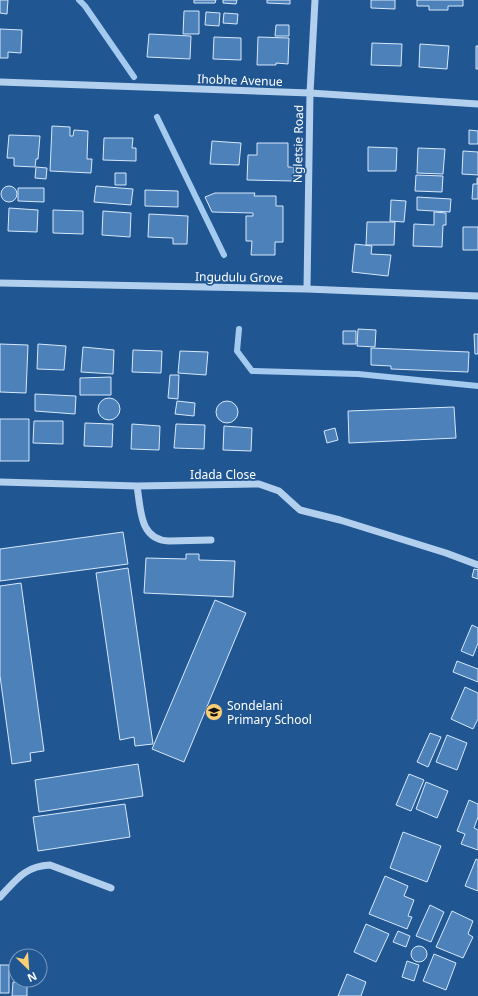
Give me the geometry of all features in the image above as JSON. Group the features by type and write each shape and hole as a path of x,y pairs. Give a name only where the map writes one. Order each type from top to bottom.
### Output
{"street":[{"name":"Ngletsie Road","path":"307,289 310,93 315,0"},
{"name":"Ihobhe Avenue","path":"0,82 310,93 478,104"},
{"name":"Ingudulu Grove","path":"0,283 307,289 478,296"},
{"name":"Idada Close","path":"0,482 137,486 259,484 279,490 300,510 340,520 446,553 478,565"},
{"path":"137,486 143,522 147,532 152,537 163,541 211,540"},
{"path":"0,897 16,879 29,869 44,865 50,865 111,888"}],"building":[{"path":"0,0 8,0 7,14 0,13"},
{"path":"194,0 216,0 215,3 194,3"},
{"path":"223,0 237,0 236,4 223,3"},
{"path":"267,0 290,0 290,4 267,3"},
{"path":"371,0 395,0 395,9 371,8"},
{"path":"417,0 463,0 463,6 448,6 448,10 429,10 429,6 417,6"},
{"path":"184,11 199,11 199,34 183,34"},
{"path":"206,12 220,13 219,26 205,25"},
{"path":"224,13 238,14 237,24 223,23"},
{"path":"276,25 289,25 289,36 275,36"},
{"path":"0,29 22,30 21,53 8,52 8,58 0,58"},
{"path":"149,34 191,36 190,59 147,57"},
{"path":"214,37 241,38 241,60 213,59"},
{"path":"258,37 289,38 288,64 276,63 276,65 257,65"},
{"path":"372,43 402,44 401,66 371,65"},
{"path":"420,44 449,46 447,69 419,67"},
{"path":"476,46 478,46 478,69 476,69"},
{"path":"52,126 70,127 70,136 73,136 74,130 88,131 87,159 92,159 91,173 50,171"},
{"path":"469,130 478,131 478,144 469,144"},
{"path":"9,135 40,136 38,159 36,159 35,167 14,166 14,158 7,158"},
{"path":"104,138 133,138 132,148 136,148 136,161 103,160"},
{"path":"212,141 241,143 239,165 210,164"},
{"path":"257,143 288,143 288,167 294,167 294,181 247,180 248,155 257,155"},
{"path":"368,147 397,148 396,171 368,171"},
{"path":"418,148 445,149 443,174 417,173"},
{"path":"463,151 478,152 478,175 462,174"},
{"path":"36,167 47,168 46,179 35,178"},
{"path":"115,173 126,173 126,185 115,185"},
{"path":"416,175 443,176 442,192 415,191"},
{"path":"477,178 478,199 472,199 473,184 477,184"},
{"path":"6,186 12,186 17,191 15,200 12,202 6,202 1,197 1,191"},
{"path":"96,186 133,189 131,205 94,202"},
{"path":"18,188 44,188 44,202 18,201"},
{"path":"145,190 178,191 178,207 145,206"},
{"path":"215,193 255,193 254,196 276,196 276,206 283,206 283,242 275,242 275,255 251,255 252,241 246,241 246,216 253,216 253,213 212,212 205,197"},
{"path":"417,197 451,199 450,212 417,210"},
{"path":"391,200 406,201 404,222 390,221"},
{"path":"9,208 38,210 37,232 8,231"},
{"path":"53,210 83,211 83,234 53,233"},
{"path":"103,211 131,213 130,237 102,235"},
{"path":"434,212 446,213 446,225 443,225 442,247 413,246 414,224 434,225"},
{"path":"149,214 188,216 187,244 173,244 173,238 148,237"},
{"path":"367,222 395,222 394,245 366,245"},
{"path":"463,227 478,227 478,250 463,250"},
{"path":"355,244 372,246 371,254 391,255 388,276 352,272"},
{"path":"358,329 376,330 375,347 357,346"},
{"path":"343,331 356,331 356,344 343,344"},
{"path":"474,334 478,334 478,354 475,354"},
{"path":"0,344 28,345 26,393 0,392"},
{"path":"38,344 66,346 64,370 37,369"},
{"path":"83,347 114,350 113,374 81,372"},
{"path":"371,348 469,352 468,372 391,369 391,366 371,365"},
{"path":"133,350 162,351 161,373 132,372"},
{"path":"180,351 208,352 206,375 178,373"},
{"path":"170,375 179,375 178,399 168,398"},
{"path":"111,377 111,395 80,395 80,378"},
{"path":"35,394 76,396 75,414 35,411"},
{"path":"109,398 117,401 120,409 117,417 109,420 101,417 98,409 101,401"},
{"path":"177,401 195,403 194,416 175,414"},
{"path":"227,401 235,404 238,412 235,420 227,423 219,420 216,412 219,404"},
{"path":"454,407 456,438 349,443 348,411"},
{"path":"0,419 29,419 29,461 0,461"},
{"path":"34,421 63,421 63,444 33,443"},
{"path":"85,423 113,424 112,447 84,446"},
{"path":"132,424 160,426 159,450 131,449"},
{"path":"176,424 205,425 204,449 174,448"},
{"path":"224,426 252,428 251,451 223,450"},
{"path":"335,428 338,440 327,443 324,431"},
{"path":"123,532 128,564 0,581 0,549"},
{"path":"186,554 199,554 199,560 235,561 233,597 144,593 146,558 186,559"},
{"path":"128,568 153,744 135,746 134,737 120,740 96,573"},
{"path":"474,569 478,570 478,579 472,577"},
{"path":"21,583 44,751 30,753 31,761 12,764 0,676 0,586"},
{"path":"215,600 246,613 184,762 152,749"},
{"path":"472,625 478,628 478,643 473,656 461,651"},
{"path":"457,661 478,669 478,682 453,672"},
{"path":"465,687 478,693 478,719 473,729 451,719"},
{"path":"430,733 441,737 428,767 417,762"},
{"path":"447,735 467,743 457,770 436,762"},
{"path":"138,764 143,796 39,812 35,780"},
{"path":"409,774 424,780 411,811 396,805"},
{"path":"426,782 448,791 437,818 416,809"},
{"path":"469,800 478,804 478,817 474,828 478,830 478,850 461,844 465,834 457,831"},
{"path":"125,804 130,837 38,851 33,817"},
{"path":"403,832 441,846 427,882 390,868"},
{"path":"476,859 478,860 478,891 465,886"},
{"path":"385,876 408,886 404,896 414,900 408,916 412,917 407,929 369,914"},
{"path":"430,905 444,912 431,942 416,936"},
{"path":"452,911 473,921 468,934 473,937 463,958 436,947"},
{"path":"366,924 389,934 376,962 354,952"},
{"path":"398,931 410,936 406,947 393,942"},
{"path":"416,946 422,946 427,951 425,960 422,962 416,962 411,957 411,951"},
{"path":"434,954 456,963 446,990 423,981"},
{"path":"407,961 419,965 414,981 402,977"},
{"path":"0,965 8,965 9,993 0,993"},
{"path":"347,974 366,982 361,996 338,996"},
{"path":"13,988 27,988 27,996 12,996"}],"waterway":[{"path":"79,0 85,6 134,77"},
{"path":"157,117 224,255"},
{"path":"239,329 237,351 252,371 358,374 478,386"}],"place":[{"name":"Sondelani Primary School","path":"214,712"}]}
